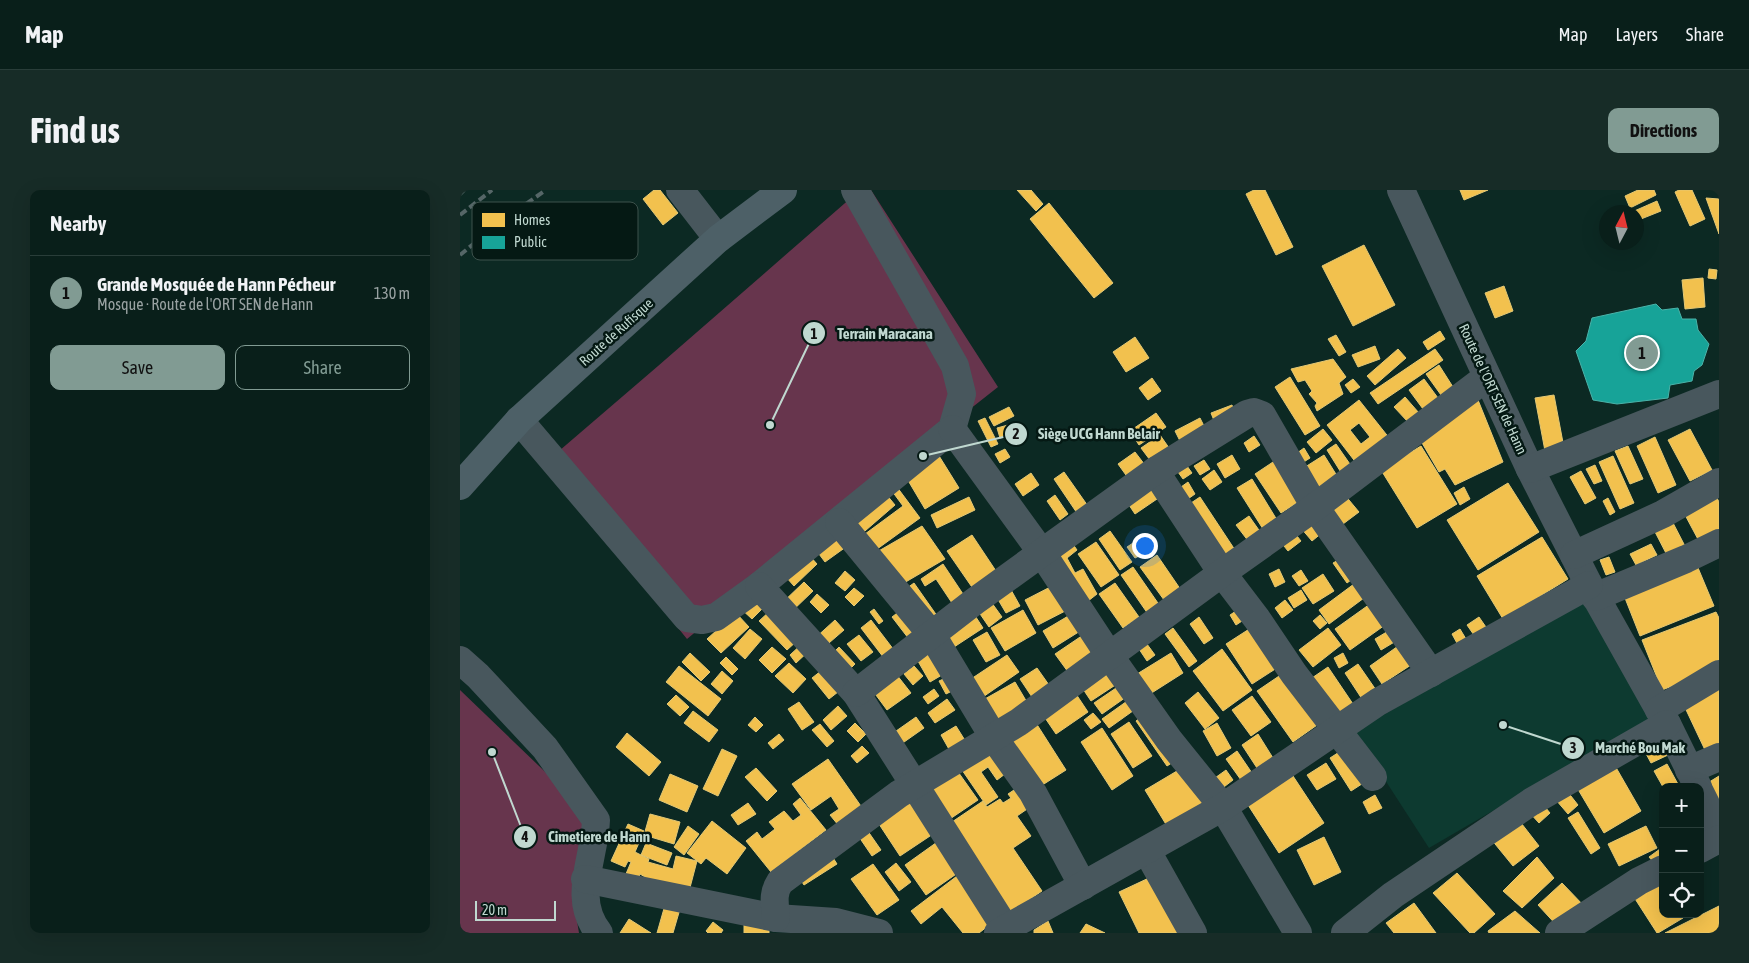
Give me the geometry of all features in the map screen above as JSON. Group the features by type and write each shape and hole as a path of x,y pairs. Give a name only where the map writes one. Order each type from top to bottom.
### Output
{"main road":[{"name":"Route de Rufisque","path":"460,486 519,420 718,239 783,190"}],"street":[{"path":"680,190 718,239"},
{"path":"519,420 687,618 702,620 716,617 759,586 952,429 962,394 955,366 855,190"},
{"name":"Route de l'ORT SEN de Hann","path":"1402,190 1530,469 1592,591 1663,717 1696,783"},
{"path":"776,918 774,896 775,889 780,882 899,794 1018,722 1222,573 1315,508 1487,377"},
{"path":"1530,469 1719,394"},
{"path":"856,693 974,601 1155,471 1247,414 1254,412 1262,415 1315,508 1432,673"},
{"path":"952,429 1042,553 1109,655 1169,740 1223,807 1298,933"},
{"path":"1155,471 1222,573 1257,619 1294,674 1338,730 1372,778"},
{"path":"1574,556 1663,514 1719,482"},
{"path":"839,522 932,635 994,738 1033,793 1083,886"},
{"path":"759,586 856,693 1002,931 1223,807 1378,702 1592,591 1686,559 1719,543"},
{"path":"460,660 478,676 545,748 596,820 585,879 589,918 599,933"},
{"path":"1345,933 1393,895 1531,802 1663,717 1719,674"},
{"path":"1696,783 1719,757"},
{"name":"Route de l'ORT SEN de Hann","path":"1704,799 1719,830"},
{"path":"1704,847 1719,839"},
{"path":"1147,851 1193,933"},
{"path":"1559,933 1639,881 1659,871"},
{"path":"585,879 776,918 836,922 879,933"}],"shaded area":[{"path":"860,190 871,190 998,387 842,510 687,639 545,463"},
{"path":"1582,600 1652,718 1429,848 1354,732"},
{"path":"460,690 590,815 576,915 579,933 460,933"}],"building: Homes":[{"path":"654,190 660,190 678,213 663,225 643,199"},
{"path":"1017,190 1031,190 1043,204 1036,211"},
{"path":"1254,190 1265,190 1293,247 1276,255 1246,194"},
{"path":"1460,190 1488,190 1464,200"},
{"path":"1638,190 1654,190 1656,195 1636,205 1629,205 1625,196"},
{"path":"1679,190 1692,190 1705,219 1690,226 1675,192"},
{"path":"1706,198 1719,199 1719,234"},
{"path":"1657,201 1661,211 1644,218 1644,207"},
{"path":"1049,203 1113,283 1094,298 1030,219"},
{"path":"1364,245 1395,305 1353,326 1322,266"},
{"path":"1709,269 1717,270 1716,279 1708,278"},
{"path":"1703,278 1705,307 1685,309 1682,280"},
{"path":"1504,286 1513,311 1495,318 1485,293"},
{"path":"1440,331 1445,339 1428,350 1423,342"},
{"path":"1336,335 1346,352 1339,356 1328,339"},
{"path":"1135,337 1149,358 1126,372 1113,352"},
{"path":"1375,346 1380,359 1358,367 1352,355"},
{"path":"1398,349 1406,358 1375,385 1367,376"},
{"path":"1435,349 1443,360 1378,404 1370,393"},
{"path":"1333,359 1346,377 1339,383 1343,394 1317,411 1315,406 1317,403 1309,394 1312,391 1305,380 1298,382 1291,369"},
{"path":"1439,365 1453,387 1441,395 1426,374"},
{"path":"1290,377 1320,426 1305,435 1275,387"},
{"path":"1152,378 1161,391 1148,400 1139,388"},
{"path":"1353,379 1360,387 1351,393 1345,385"},
{"path":"1424,379 1438,398 1423,409 1409,390"},
{"path":"1476,395 1503,462 1455,485 1445,469 1439,472 1418,436"},
{"path":"1554,395 1564,448 1545,451 1535,398"},
{"path":"1405,397 1419,413 1408,422 1394,407"},
{"path":"1359,400 1390,439 1357,464 1327,425","holes":["1359,423 1370,437 1361,444 1350,430"]},
{"path":"1232,405 1236,416 1215,423 1211,413"},
{"path":"1009,407 1014,416 994,426 989,417"},
{"path":"1156,413 1166,427 1139,445 1130,431"},
{"path":"985,418 998,444 991,447 978,421"},
{"path":"1200,418 1207,432 1182,445 1175,431"},
{"path":"1008,425 1011,435 1000,438 997,428"},
{"path":"1323,429 1332,440 1316,453 1307,442"},
{"path":"1690,429 1712,470 1690,481 1668,440"},
{"path":"1160,435 1174,455 1156,468 1141,448"},
{"path":"1254,436 1260,445 1249,452 1244,443"},
{"path":"1655,437 1676,485 1658,493 1637,446"},
{"path":"1336,444 1352,467 1342,474 1327,450"},
{"path":"1421,446 1457,504 1417,528 1381,470"},
{"path":"1628,446 1643,479 1630,484 1615,451"},
{"path":"1304,448 1310,458 1299,465 1293,456"},
{"path":"1005,449 1010,457 1000,463 995,454"},
{"path":"936,451 959,488 925,509 903,472"},
{"path":"1135,452 1148,469 1131,482 1118,464"},
{"path":"1232,455 1240,469 1225,478 1217,464"},
{"path":"1324,455 1339,479 1318,492 1302,469"},
{"path":"1613,456 1634,503 1620,509 1599,462"},
{"path":"1182,459 1192,473 1183,479 1173,465"},
{"path":"1204,460 1210,469 1200,475 1194,466"},
{"path":"1276,460 1303,499 1281,513 1255,474"},
{"path":"1595,465 1602,481 1594,484 1586,469"},
{"path":"1214,470 1222,482 1210,490 1202,479"},
{"path":"1581,471 1596,498 1585,504 1570,477"},
{"path":"1064,472 1090,509 1079,516 1054,479"},
{"path":"1031,473 1039,485 1023,496 1015,484"},
{"path":"1252,479 1277,520 1263,529 1237,488"},
{"path":"1188,482 1195,494 1182,503 1174,492"},
{"path":"1508,483 1539,532 1478,570 1447,520"},
{"path":"1148,484 1157,499 1135,514 1125,499"},
{"path":"897,487 920,518 873,552 861,537 903,506 892,491"},
{"path":"1464,487 1470,499 1460,505 1454,493"},
{"path":"886,494 895,505 858,537 848,525"},
{"path":"1344,494 1359,512 1343,524 1329,506"},
{"path":"1055,495 1068,514 1060,520 1047,501"},
{"path":"1716,496 1719,502 1719,533 1700,543 1684,513"},
{"path":"969,497 975,510 937,528 931,515"},
{"path":"1200,497 1235,550 1224,557 1188,505"},
{"path":"1608,498 1615,512 1610,515 1603,501"},
{"path":"1249,516 1261,533 1249,542 1236,525"},
{"path":"1311,517 1323,532 1312,541 1300,527"},
{"path":"1671,519 1687,550 1669,559 1653,528"},
{"path":"922,526 945,559 897,587 870,556"},
{"path":"1110,531 1132,562 1120,570 1099,539"},
{"path":"1293,531 1301,541 1288,551 1280,541"},
{"path":"841,532 850,544 825,562 816,550"},
{"path":"972,535 1000,577 976,593 947,551"},
{"path":"1145,535 1152,545 1143,552 1135,542"},
{"path":"1542,537 1568,579 1503,619 1477,576"},
{"path":"1070,540 1077,550 1067,558 1075,573 1083,569 1097,594 1083,605 1052,554"},
{"path":"1096,542 1119,575 1101,587 1078,554"},
{"path":"1133,543 1141,555 1135,558 1127,547"},
{"path":"1651,544 1657,555 1636,565 1630,554"},
{"path":"809,555 817,564 794,586 786,577"},
{"path":"1157,555 1183,593 1167,604 1140,567"},
{"path":"1609,557 1615,572 1606,575 1600,560"},
{"path":"1342,558 1355,577 1347,583 1333,563"},
{"path":"1696,563 1714,606 1640,636 1623,593"},
{"path":"943,564 969,603 952,603 936,579 925,586 921,579"},
{"path":"1133,567 1160,606 1148,614 1121,575"},
{"path":"1279,569 1285,582 1275,587 1269,574"},
{"path":"1301,570 1308,581 1299,586 1292,576"},
{"path":"845,571 855,580 845,591 835,583"},
{"path":"1323,574 1334,591 1313,604 1302,588"},
{"path":"1358,581 1368,595 1329,624 1319,610"},
{"path":"804,582 813,591 789,614 780,605"},
{"path":"914,583 940,620 929,627 903,591"},
{"path":"1058,583 1071,608 1038,625 1025,600"},
{"path":"1115,583 1139,617 1123,628 1099,594"},
{"path":"854,588 864,596 854,606 845,597"},
{"path":"1010,588 1020,606 1006,613 996,596"},
{"path":"1301,590 1307,600 1294,608 1288,598"},
{"path":"752,594 764,607 752,619 739,607"},
{"path":"817,594 829,605 821,613 810,602"},
{"path":"989,599 1002,617 989,627 976,608"},
{"path":"1285,600 1293,610 1282,618 1275,608"},
{"path":"1370,604 1385,625 1350,650 1335,629"},
{"path":"1245,605 1251,615 1236,625 1230,615"},
{"path":"905,607 925,632 912,643 892,617"},
{"path":"874,609 883,621 879,624 870,612"},
{"path":"1023,610 1036,633 1005,651 991,628"},
{"path":"770,611 798,640 787,650 759,621"},
{"path":"972,611 983,628 951,649 940,632"},
{"path":"1075,612 1085,628 1053,648 1043,631"},
{"path":"1716,612 1719,618 1719,668 1662,690 1642,640"},
{"path":"736,613 749,627 721,653 707,639"},
{"path":"1320,615 1327,623 1320,629 1313,621"},
{"path":"1199,617 1213,638 1204,644 1190,624"},
{"path":"1479,617 1488,630 1476,638 1467,625"},
{"path":"835,620 844,630 822,649 813,640"},
{"path":"871,620 897,654 887,662 861,628"},
{"path":"1257,624 1283,664 1252,684 1226,644"},
{"path":"1173,628 1197,661 1189,667 1165,634"},
{"path":"1328,628 1341,645 1313,667 1299,650"},
{"path":"750,629 762,639 745,659 733,648"},
{"path":"1460,629 1466,639 1458,645 1452,634"},
{"path":"1390,630 1396,641 1381,650 1375,639"},
{"path":"1089,631 1104,652 1071,676 1055,654"},
{"path":"987,632 1000,655 986,662 973,640"},
{"path":"859,635 873,652 861,661 847,644"},
{"path":"1144,640 1155,655 1147,661 1137,646"},
{"path":"804,642 811,649 796,663 790,655"},
{"path":"1401,644 1414,663 1382,684 1370,666"},
{"path":"931,646 947,672 930,682 915,656"},
{"path":"772,647 786,659 772,673 759,660"},
{"path":"839,647 855,664 845,674 829,657"},
{"path":"1222,649 1252,690 1223,711 1193,671"},
{"path":"690,653 710,672 701,681 682,662"},
{"path":"1171,653 1183,673 1150,694 1137,674"},
{"path":"1343,653 1348,663 1339,668 1334,658"},
{"path":"1007,655 1019,672 980,699 968,681"},
{"path":"726,657 738,669 732,675 720,663"},
{"path":"789,663 806,679 793,693 775,676"},
{"path":"1358,664 1376,690 1362,699 1345,673"},
{"path":"679,666 721,699 708,716 666,682"},
{"path":"914,666 923,676 913,685 904,674"},
{"path":"826,667 843,688 829,699 812,678"},
{"path":"1110,667 1120,682 1091,701 1081,686"},
{"path":"1328,667 1353,704 1334,717 1309,680"},
{"path":"1037,668 1049,685 1032,697 1020,679"},
{"path":"893,670 911,693 887,710 870,687"},
{"path":"722,671 733,681 722,694 711,684"},
{"path":"1285,672 1320,723 1293,742 1257,691"},
{"path":"948,677 954,690 946,694 939,681"},
{"path":"1719,679 1719,744 1705,750 1680,697"},
{"path":"1015,682 1028,704 996,723 983,700"},
{"path":"1122,684 1129,695 1102,714 1094,703"},
{"path":"934,689 939,696 928,704 923,697"},
{"path":"1074,691 1088,712 1056,734 1041,712"},
{"path":"1198,692 1219,718 1205,729 1185,703"},
{"path":"676,695 689,707 680,716 667,704"},
{"path":"1252,696 1271,722 1251,736 1232,710"},
{"path":"947,699 955,710 935,723 928,713"},
{"path":"1130,699 1137,708 1109,728 1102,719"},
{"path":"799,702 814,722 802,730 788,709"},
{"path":"838,706 847,716 831,730 823,720"},
{"path":"693,711 718,730 709,742 684,723"},
{"path":"1093,713 1101,722 1091,729 1084,720"},
{"path":"1146,713 1178,759 1167,766 1136,721"},
{"path":"755,717 763,725 756,732 748,725"},
{"path":"916,717 924,728 897,747 889,736"},
{"path":"1129,722 1152,756 1133,768 1111,734"},
{"path":"855,723 866,734 858,742 847,731"},
{"path":"1036,723 1066,770 1036,789 1006,742"},
{"path":"1217,723 1231,748 1217,756 1203,731"},
{"path":"820,724 834,741 827,747 812,730"},
{"path":"956,726 966,742 950,751 941,735"},
{"path":"1102,728 1133,776 1112,790 1081,742"},
{"path":"627,733 661,762 649,776 616,747"},
{"path":"779,734 784,740 773,749 768,743"},
{"path":"1258,734 1273,758 1257,768 1242,745"},
{"path":"1660,740 1668,755 1651,763 1643,748"},
{"path":"862,746 869,753 857,763 851,756"},
{"path":"1347,747 1368,780 1351,791 1330,758"},
{"path":"722,749 737,756 718,796 703,789"},
{"path":"994,749 1009,771 997,780 988,767 981,772 998,797 986,805 962,770"},
{"path":"1237,751 1252,773 1241,780 1226,759"},
{"path":"828,759 863,809 839,826 830,815 839,809 831,796 811,810 792,784"},
{"path":"1326,763 1336,779 1317,790 1307,775"},
{"path":"1614,764 1641,811 1604,833 1576,786"},
{"path":"1667,764 1677,783 1661,783 1654,771"},
{"path":"756,768 777,791 767,801 745,777"},
{"path":"1182,768 1204,803 1167,826 1145,790"},
{"path":"956,769 978,800 944,823 922,792"},
{"path":"1226,770 1233,780 1216,793 1208,783"},
{"path":"670,774 698,786 687,812 659,800"},
{"path":"1293,776 1324,823 1279,853 1248,805"},
{"path":"1719,776 1719,808 1706,784"},
{"path":"1020,786 1033,805 1017,816 1031,836 1013,848 1042,891 1010,913 949,824 983,801 987,807 1000,799 1003,803 1011,798 1008,794"},
{"path":"1567,791 1578,805 1568,814 1556,800"},
{"path":"915,792 939,830 900,856 875,818"},
{"path":"1375,795 1382,808 1369,814 1363,802"},
{"path":"800,798 826,830 771,872 746,841 757,832 762,839 775,829 769,822 784,811 793,821 801,815 793,804"},
{"path":"1541,802 1550,813 1539,823 1529,812"},
{"path":"748,803 756,814 738,825 731,815"},
{"path":"1578,812 1600,848 1591,854 1568,818"},
{"path":"650,814 680,822 674,844 644,835"},
{"path":"1518,819 1539,846 1513,866 1491,839"},
{"path":"712,821 746,848 727,874 706,858 701,864 687,853"},
{"path":"628,824 644,831 635,852 649,859 648,862 673,869 676,856 697,861 687,899 644,888 645,877 640,874 635,887 623,881 631,862 628,861 625,867 611,861"},
{"path":"688,826 699,834 684,855 674,847"},
{"path":"1646,826 1657,848 1619,866 1608,844"},
{"path":"865,827 881,850 872,856 857,834"},
{"path":"1324,837 1341,872 1314,885 1297,850"},
{"path":"940,840 962,870 926,895 905,865"},
{"path":"646,843 672,853 667,865 641,855"},
{"path":"1659,850 1659,862 1655,864 1649,857"},
{"path":"830,853 837,864 804,885 797,874"},
{"path":"1537,857 1554,878 1522,908 1503,891"},
{"path":"896,863 911,882 899,891 885,872"},
{"path":"873,864 899,900 877,915 851,879"},
{"path":"961,873 997,919 979,933 963,933 942,907 921,924 911,911"},
{"path":"1457,873 1495,914 1474,933 1470,933 1433,893"},
{"path":"1656,875 1659,879 1659,918 1683,918 1657,933 1630,891"},
{"path":"1151,877 1179,933 1139,933 1119,892"},
{"path":"1562,883 1585,907 1561,930 1538,905"},
{"path":"1414,903 1436,933 1394,933 1386,923"},
{"path":"665,905 680,909 673,933 657,933"},
{"path":"1719,906 1719,933 1665,933 1695,918 1704,918 1704,914"},
{"path":"1515,911 1540,933 1489,933 1488,931"},
{"path":"629,919 651,933 620,933"},
{"path":"744,921 769,922 769,933 744,933"},
{"path":"1048,921 1053,933 1034,933 1034,930"},
{"path":"713,922 723,930 721,933 708,933 706,931"},
{"path":"1086,924 1105,933 1080,933"}],"building: Public":[{"path":"1656,304 1662,310 1678,308 1682,319 1696,319 1698,330 1709,344 1702,365 1694,371 1692,381 1670,385 1668,398 1617,404 1593,400 1576,351 1586,341 1592,318"}],"railway":[{"path":"460,194 464,190"},
{"path":"477,202 492,190"},
{"path":"529,202 546,190"},
{"path":"460,215 472,206"},
{"path":"460,255 472,245"}],"place":[{"name":"Grande Mosquée de Hann Pécheur","path":"1642,353"},
{"name":"Terrain Maracana","path":"770,425"},
{"name":"Siège UCG Hann Belair","path":"923,456"},
{"name":"Marché Bou Mak","path":"1503,725"},
{"name":"Cimetiere de Hann","path":"492,752"}]}
